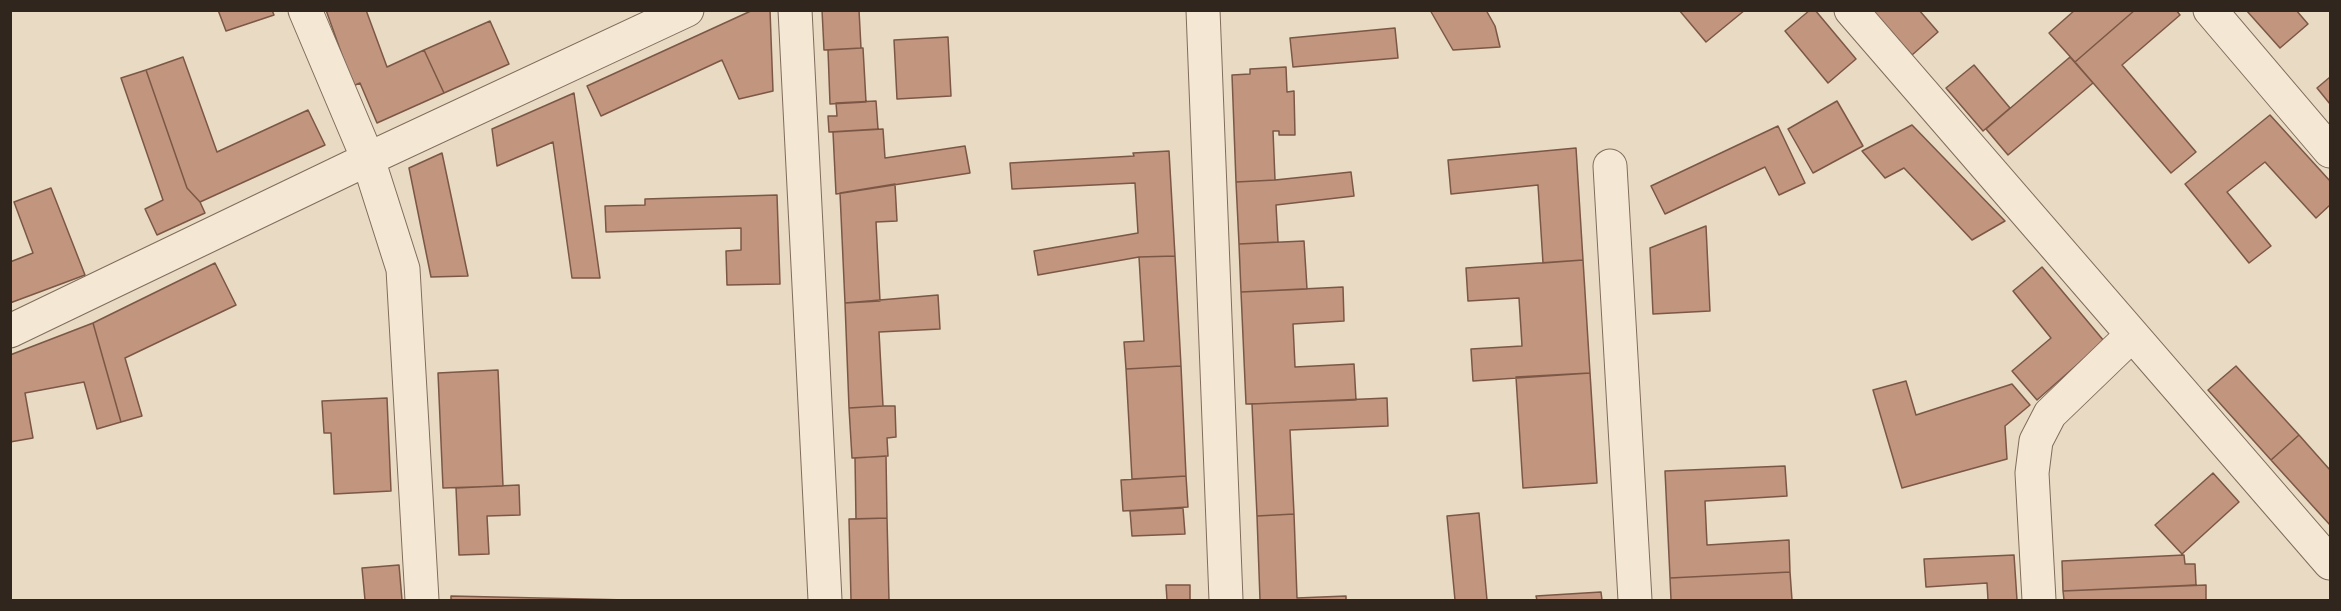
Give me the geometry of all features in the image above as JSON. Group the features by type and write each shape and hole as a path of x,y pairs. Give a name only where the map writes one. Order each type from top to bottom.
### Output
{"lane":[{"path":"305,10 368,159 403,269 422,600"},
{"path":"10,331 368,159 687,10"},
{"path":"795,10 825,600"},
{"path":"1203,10 1226,600"},
{"path":"1851,10 2331,563"},
{"path":"2210,10 2331,151"},
{"path":"1610,166 1635,600"},
{"path":"2039,600 2032,473 2036,441 2050,414 2132,335"}],"building":[{"path":"218,10 272,10 274,15 226,31"},
{"path":"326,10 366,10 387,67 424,50 444,93 377,123 360,83 353,86"},
{"path":"753,10 770,10 773,91 739,99 722,60 601,116 587,86"},
{"path":"822,10 859,10 861,48 824,50"},
{"path":"1430,10 1486,10 1495,26 1500,47 1453,50"},
{"path":"1679,10 1745,10 1706,42"},
{"path":"1810,10 1815,10 1856,59 1828,83 1785,31"},
{"path":"1872,10 1919,10 1938,32 1912,55"},
{"path":"2075,10 2135,10 2075,62 2049,33"},
{"path":"2135,10 2176,10 2180,15 2122,65 2196,152 2171,173 2075,62"},
{"path":"2246,10 2296,10 2308,24 2280,48"},
{"path":"490,21 509,64 444,93 424,50"},
{"path":"1395,28 1398,58 1293,67 1290,38"},
{"path":"948,37 951,96 897,99 894,40"},
{"path":"863,48 866,102 830,104 828,50"},
{"path":"183,57 217,152 308,110 325,145 200,202 187,188 146,70"},
{"path":"2070,57 2093,83 2008,155 1986,129"},
{"path":"1974,65 2010,108 1983,131 1946,88"},
{"path":"1286,67 1287,92 1294,91 1295,135 1279,135 1279,131 1273,131 1275,180 1236,182 1232,75 1250,74 1250,69"},
{"path":"146,70 187,188 200,202 205,213 157,235 145,209 163,200 121,78"},
{"path":"2330,77 2330,104 2317,88"},
{"path":"574,93 600,278 572,278 553,142 497,166 492,129"},
{"path":"876,101 878,129 829,132 828,116 837,116 836,103"},
{"path":"1837,101 1863,146 1813,173 1788,129"},
{"path":"2270,115 2330,181 2330,205 2316,218 2265,162 2227,192 2271,246 2249,263 2185,184"},
{"path":"1912,125 2005,221 1972,240 1904,168 1885,178 1862,151"},
{"path":"1778,126 1805,183 1779,195 1765,167 1665,214 1651,186"},
{"path":"883,129 885,158 965,146 970,173 836,194 833,132"},
{"path":"1576,148 1583,260 1543,263 1538,185 1451,194 1448,160"},
{"path":"1169,151 1175,256 1139,257 1038,275 1034,251 1138,233 1135,183 1012,189 1010,163 1134,156 1133,153"},
{"path":"442,153 468,276 431,277 409,168"},
{"path":"1351,172 1354,196 1276,205 1278,242 1239,244 1236,182"},
{"path":"895,184 897,221 876,222 880,301 845,303 840,193"},
{"path":"51,188 85,275 10,303 10,262 33,253 14,202"},
{"path":"777,195 780,284 727,285 726,251 741,250 741,228 606,232 605,206 645,205 645,199"},
{"path":"1706,226 1710,311 1653,314 1650,248"},
{"path":"1304,241 1307,289 1241,292 1239,244"},
{"path":"1175,256 1181,366 1126,369 1124,342 1144,341 1139,257"},
{"path":"1583,260 1590,373 1473,381 1471,349 1522,346 1519,298 1468,301 1466,268"},
{"path":"215,263 236,305 125,358 142,416 121,422 93,323"},
{"path":"2042,267 2104,341 2037,400 2012,371 2051,338 2013,291"},
{"path":"1343,287 1344,321 1293,324 1295,367 1354,364 1356,400 1246,404 1241,292"},
{"path":"938,295 940,329 879,332 883,406 849,408 845,303"},
{"path":"93,323 121,422 97,429 84,382 25,393 33,438 10,442 10,355"},
{"path":"1181,366 1186,476 1132,479 1126,369"},
{"path":"2236,366 2299,435 2271,460 2208,390"},
{"path":"498,370 503,486 443,488 438,373"},
{"path":"1590,373 1597,483 1523,488 1516,377"},
{"path":"1906,381 1916,415 2012,384 2030,405 2005,426 2007,459 1902,488 1873,390"},
{"path":"387,398 391,491 334,494 331,433 324,433 322,401"},
{"path":"1387,398 1388,426 1290,430 1294,514 1257,516 1252,404"},
{"path":"895,406 896,437 887,438 888,456 852,458 849,408"},
{"path":"2299,435 2330,470 2330,525 2271,460"},
{"path":"886,456 887,518 856,519 855,458"},
{"path":"1785,466 1787,496 1705,501 1707,545 1789,540 1790,572 1670,578 1665,471"},
{"path":"2213,473 2239,502 2182,554 2155,525"},
{"path":"1186,476 1188,507 1123,511 1121,480"},
{"path":"519,485 520,515 487,516 489,554 459,555 456,488"},
{"path":"1183,508 1185,534 1132,536 1130,511"},
{"path":"1479,513 1487,600 1455,600 1447,516"},
{"path":"1294,514 1297,598 1346,596 1346,600 1260,600 1257,516"},
{"path":"887,518 889,600 851,600 849,519"},
{"path":"2014,555 2017,600 1988,600 1987,583 1926,587 1924,559"},
{"path":"2184,555 2185,564 2195,564 2196,585 2063,591 2062,561"},
{"path":"399,565 402,600 365,600 362,568"},
{"path":"1790,572 1792,600 1671,600 1670,578"},
{"path":"1166,585 1190,585 1190,600 1167,600"},
{"path":"2206,585 2206,600 2064,600 2063,591"},
{"path":"1601,592 1602,600 1537,600 1536,596"},
{"path":"451,596 629,600 451,600"}]}
